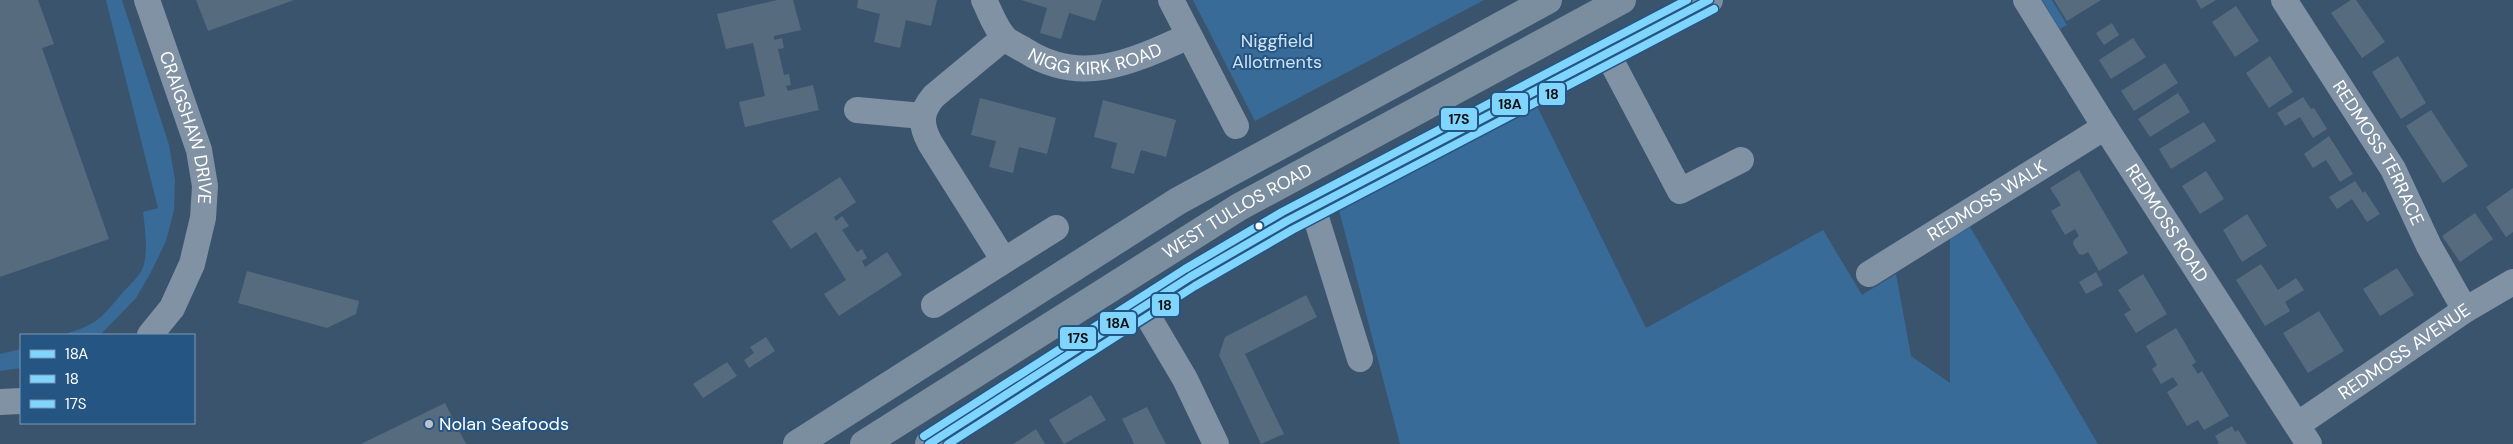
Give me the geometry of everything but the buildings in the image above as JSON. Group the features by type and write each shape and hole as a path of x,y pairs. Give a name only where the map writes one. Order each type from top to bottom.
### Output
{"main road":[{"name":"WEST TULLOS ROAD","path":"797,444 1178,201 1548,0"},
{"name":"WEST TULLOS ROAD","path":"864,444 1239,207 1622,0"},
{"path":"929,444 1190,277 1313,208 1709,0"}],"street":[{"name":"CRAIGSHAW DRIVE","path":"147,0 199,150 204,186 203,218 192,264 172,308 151,334"},
{"name":"NIGG KIRK ROAD","path":"984,0 1004,38 1038,59 1063,67 1105,68 1130,62 1189,36"},
{"name":"NIGG KIRK ROAD","path":"1171,0 1236,126"},
{"name":"REDMOSS ROAD","path":"2026,0 2105,127 2303,434"},
{"name":"REDMOSS TERRACE","path":"2284,0 2393,169 2429,246 2465,310"},
{"name":"NIGG KIRK ROAD","path":"922,116 926,105 934,96 1004,38"},
{"path":"1608,53 1680,191 1741,160"},
{"path":"857,110 922,116 923,129 930,143 1003,259"},
{"name":"REDMOSS WALK","path":"1869,274 2105,127"},
{"path":"1313,208 1360,359"},
{"path":"934,305 1003,259 1056,228"},
{"name":"REDMOSS AVENUE","path":"2303,434 2465,310 2511,286"},
{"path":"1143,308 1185,379 1216,444"},
{"path":"0,402 20,401"}],"green space":[{"path":"106,0 122,0 169,145 175,180 174,210 166,241 136,298 101,334 66,334 85,327 98,319 110,308 142,270 146,241 143,212 158,208"},
{"name":"Niggfield Allotments","path":"1193,0 1484,0 1255,121"},
{"path":"2042,0 2052,0 2067,25 2060,29"},
{"path":"1537,106 1646,328 1823,230 1862,295 1896,274 1911,356 1950,383 1950,239 1970,227 2098,444 1400,444 1339,210"},
{"path":"20,349 20,368 0,371 0,354"}],"transit line":[{"name":"17S","path":"924,436 1185,269 1282,212 1687,0"},
{"name":"18A","path":"929,444 1190,277 1287,221 1709,0"},
{"name":"18","path":"948,444 1195,286 1292,230 1714,9"}],"place":[{"name":"Nolan Seafoods","path":"429,424"}]}
